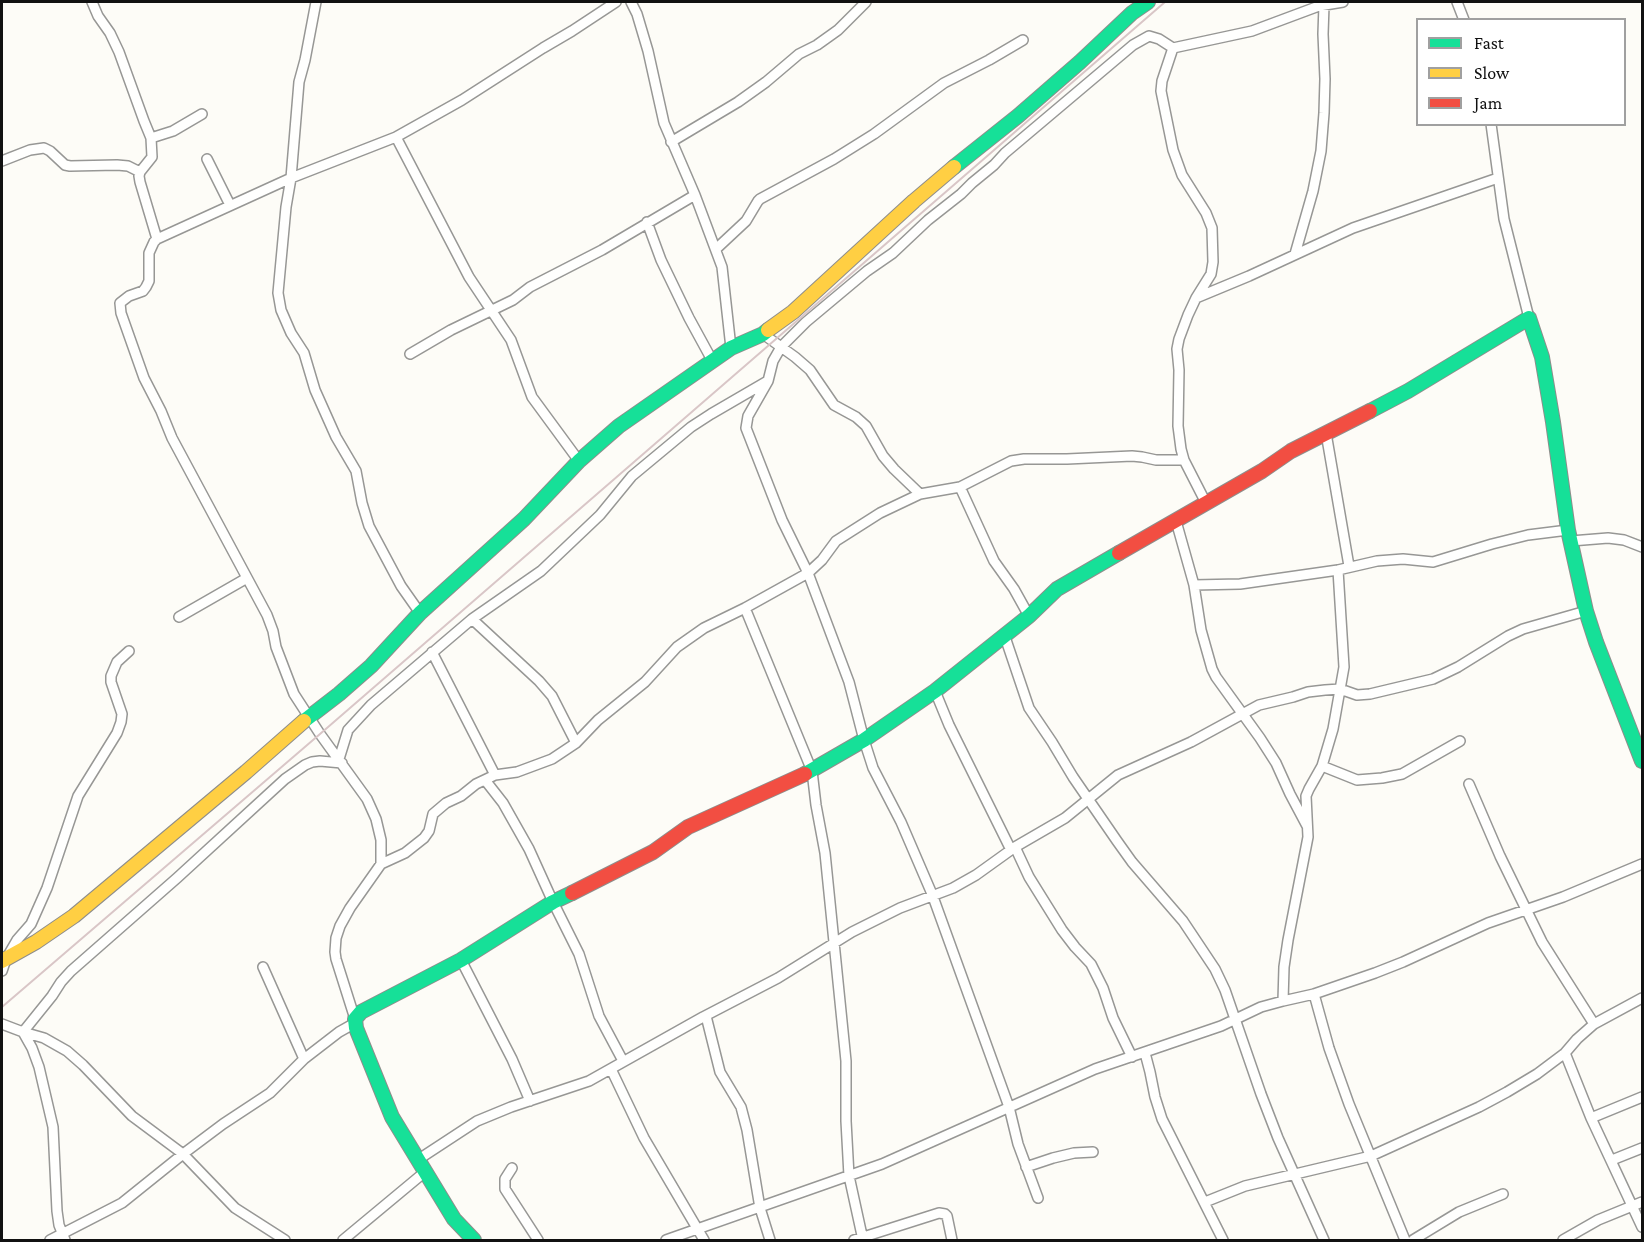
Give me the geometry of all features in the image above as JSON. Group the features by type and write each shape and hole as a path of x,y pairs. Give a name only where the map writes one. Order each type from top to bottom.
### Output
{"street":[{"path":"92,2 119,52 151,138 152,157 140,172 140,182 157,239"},
{"path":"316,2 299,82 278,293 281,310 291,333 304,353 310,377 331,427 356,471 369,526 401,586 420,613"},
{"path":"381,864 381,840 376,819 367,799 294,694 276,647 267,615 171,438 161,411 144,378 120,305 122,300 143,291 146,287 149,281 149,253 153,242 157,239 291,178 396,137 502,75 616,2"},
{"path":"631,2 648,51 664,123 695,195 723,273 731,348"},
{"path":"671,142 738,102 766,82 799,54 838,30 866,2"},
{"path":"3,964 74,916 246,772 309,716 339,694 371,666 420,613 524,519 579,460 618,426 731,348 763,334 793,312 946,173 1018,116 1132,13 1148,2"},
{"path":"1038,1198 1018,1144 1010,1107 932,894 901,822 873,768 849,682 808,573 782,520 746,428 747,416 768,381 773,361 781,347 806,322 893,253 928,220 962,194 1005,153 1132,45 1149,36 1173,48 1252,31 1324,5 1343,2"},
{"path":"1457,2 1463,18"},
{"path":"1295,254 1313,191 1321,151 1325,79 1324,5"},
{"path":"716,249 746,221 760,199 834,159 874,134 944,83 1023,40"},
{"path":"1173,48 1162,81 1162,101 1173,150 1182,176 1206,213 1212,228 1211,274 1196,298 1179,339 1178,349 1178,426 1184,460 1206,503"},
{"path":"151,138 173,131 202,114"},
{"path":"1491,126 1504,219 1529,318 1542,357 1569,535 1586,611 1642,756"},
{"path":"396,137 469,277 511,340 532,397 579,460"},
{"path":"2,161 30,150 44,148 65,165 128,166 140,172"},
{"path":"207,159 230,205"},
{"path":"1196,298 1382,216 1498,178"},
{"path":"410,354 451,330 513,300 530,287 602,250 695,195"},
{"path":"647,222 661,260 713,362"},
{"path":"50,1240 63,1238 122,1203 223,1124 270,1093 304,1059 355,1021 361,1012 461,960 553,903 652,852 688,826 812,771 864,740 935,691 1029,616 1057,589 1262,471 1291,451 1408,392 1529,318"},
{"path":"763,334 810,370 834,405 856,417 866,426 894,469 920,494"},
{"path":"340,761 348,730 371,705 472,619 541,571 600,515 632,477 691,428 768,381"},
{"path":"1326,433 1349,566"},
{"path":"474,1240 454,1219 392,1117 355,1021 336,959 336,938 340,926 381,864 405,853 424,838 429,831 433,814 476,784 495,775 517,772 552,759 576,743 598,720 645,682 677,647 704,628 745,609 808,573 822,560 836,541 880,513 920,494 960,487 1011,461 1132,456 1142,456 1149,460 1184,460"},
{"path":"960,487 994,561 1014,589 1029,616"},
{"path":"1176,521 1194,585 1212,669 1276,763 1308,828"},
{"path":"1194,585 1240,584 1338,570 1377,561 1403,559 1433,562 1528,535 1608,538 1624,540 1642,547"},
{"path":"1283,1000 1288,940 1308,837 1306,796 1322,766 1333,729 1344,667 1338,570"},
{"path":"178,617 247,578"},
{"path":"745,609 812,771 825,853 846,1061 849,1176 860,1240 930,1215 939,1214 947,1216 952,1240"},
{"path":"343,1240 423,1165 477,1121 589,1081 778,978 852,932 932,894 953,888 1065,818 1118,775 1191,742 1258,705 1308,692 1340,689 1357,695 1370,694 1433,679 1523,629 1586,611"},
{"path":"472,619 552,696 576,743"},
{"path":"1005,636 1029,708 1088,800 1132,862 1183,921 1215,969 1236,1019 1261,1094 1324,1240"},
{"path":"3,964 17,940 31,924 47,888 78,796 117,733 122,714 111,676 117,662 129,651"},
{"path":"432,652 495,775"},
{"path":"935,691 954,735 1013,849 1064,932 1091,964 1132,1057"},
{"path":"1322,766 1357,780 1382,778 1402,774 1460,741"},
{"path":"23,1032 71,971 285,779 312,762 340,761"},
{"path":"485,780 516,824 579,954 598,1016 623,1061"},
{"path":"1470,784 1500,856 1542,942 1594,1024"},
{"path":"666,1240 882,1164 1095,1070 1236,1019 1262,1007 1314,994 1376,974 1488,922 1572,894 1642,864"},
{"path":"461,960 512,1059 530,1101"},
{"path":"263,967 304,1059"},
{"path":"1314,994 1329,1048 1349,1104 1406,1240 1459,1212 1503,1194"},
{"path":"1205,1203 1245,1186 1371,1156 1489,1102 1537,1074 1565,1053 1594,1024 1642,999"},
{"path":"706,1016 720,1072 741,1107 760,1208 770,1240"},
{"path":"2,1024 44,1038 67,1051 132,1116 183,1154 235,1208 285,1240"},
{"path":"23,1032 39,1067 53,1127 57,1211 63,1238"},
{"path":"1145,1053 1162,1119 1223,1240"},
{"path":"1565,1053 1591,1118 1642,1227"},
{"path":"611,1069 644,1138 704,1240"},
{"path":"1591,1118 1642,1097"},
{"path":"1612,1160 1642,1148"},
{"path":"1026,1167 1074,1153 1093,1152"},
{"path":"512,1168 505,1179 505,1189 538,1240"},
{"path":"1563,1240 1598,1220 1642,1202"}],"railway":[{"path":"2,1007 1165,2"}],"traffic: fast":[{"path":"954,167 1018,116 1132,13 1148,2"},
{"path":"1370,411 1408,391 1529,318 1542,357 1568,530 1586,611 1642,761"},
{"path":"304,721 371,666 420,613 524,519 579,461 619,426 731,348 768,330"},
{"path":"805,774 864,740 935,691 1029,616 1057,589 1119,553"},
{"path":"474,1240 454,1219 392,1117 356,1028 355,1019 361,1012 461,960 553,902 572,893"}],"traffic: slow":[{"path":"768,330 793,312 954,167"},
{"path":"2,961 36,942 74,916 304,721"}],"traffic: jam":[{"path":"1119,553 1262,471 1291,451 1370,411"},
{"path":"572,893 653,852 688,827 805,774"}]}
